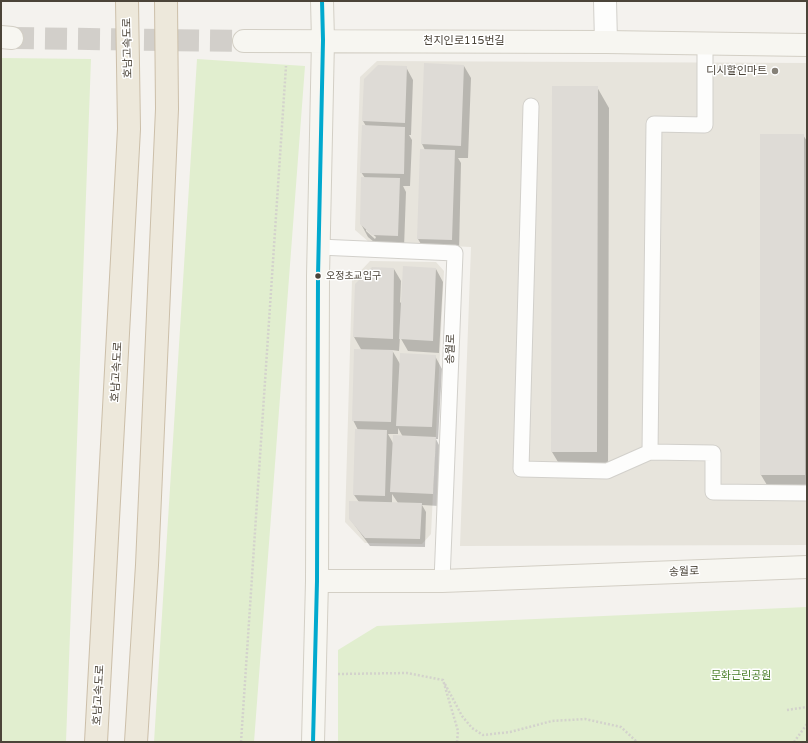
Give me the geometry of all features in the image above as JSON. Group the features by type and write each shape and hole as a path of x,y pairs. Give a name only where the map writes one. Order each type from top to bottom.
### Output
{"highway":[{"name":"호남고속도로","path":"96,742 129,129 127,1"},
{"path":"136,742 148,557 166,125 166,1"}],"street":[{"path":"313,742 317,581 319,247 323,40 322,1"},
{"path":"605,1 606,42"},
{"name":"천지인로115번길","path":"244,41 288,42 323,40 606,42 807,45"},
{"name":"송월로","path":"317,581 442,581 807,567"}],"lane":[{"path":"650,452 654,124 704,125 705,43"},
{"path":"531,106 521,469 607,472 650,452 713,453 713,492 807,493"},
{"name":"송월로","path":"319,247 455,253 442,581"}],"path":[{"path":"241,742 288,42"},
{"path":"338,674 407,673 443,680 462,716 472,728 482,735 510,732 552,721 585,719 621,727 637,742"},
{"path":"445,684 458,731 458,742"},
{"path":"787,710 807,707"},
{"path":"794,742 807,724"}],"shaded area":[{"path":"377,61 807,63 807,545 460,546 471,247 369,242 355,230 360,77"},
{"path":"370,261 436,262 444,271 431,534 422,544 365,543 345,522 352,280"}],"green space":[{"path":"2,58 91,59 66,742 1,742"},
{"path":"197,59 305,66 254,742 154,742"},
{"name":"문화근린공원","path":"807,607 807,742 338,742 338,650 377,626"}],"building":[{"path":"424,63 464,65 461,146 421,144"},
{"path":"378,65 407,66 405,123 362,121 364,79"},
{"path":"552,86 598,86 597,452 551,452"},
{"path":"362,125 405,127 404,174 360,173"},
{"path":"760,134 804,134 805,475 760,475"},
{"path":"420,149 455,150 452,240 417,239"},
{"path":"361,177 400,178 398,236 372,235 360,224"},
{"path":"403,266 436,268 433,341 399,339"},
{"path":"372,267 394,268 393,339 353,337 355,284"},
{"path":"354,349 393,350 391,422 352,421"},
{"path":"400,353 436,355 432,427 396,426"},
{"path":"355,429 387,430 385,496 353,495"},
{"path":"393,435 436,437 433,494 390,492"},
{"path":"349,501 422,503 420,539 365,538 349,519"}],"tunnel":[{"path":"12,38 244,41"}],"transit line":[{"path":"313,742 317,581 318,276 323,40 322,1"}],"place":[{"name":"디시할인마트","path":"775,71"},
{"name":"오정초교입구","path":"318,276"}]}
